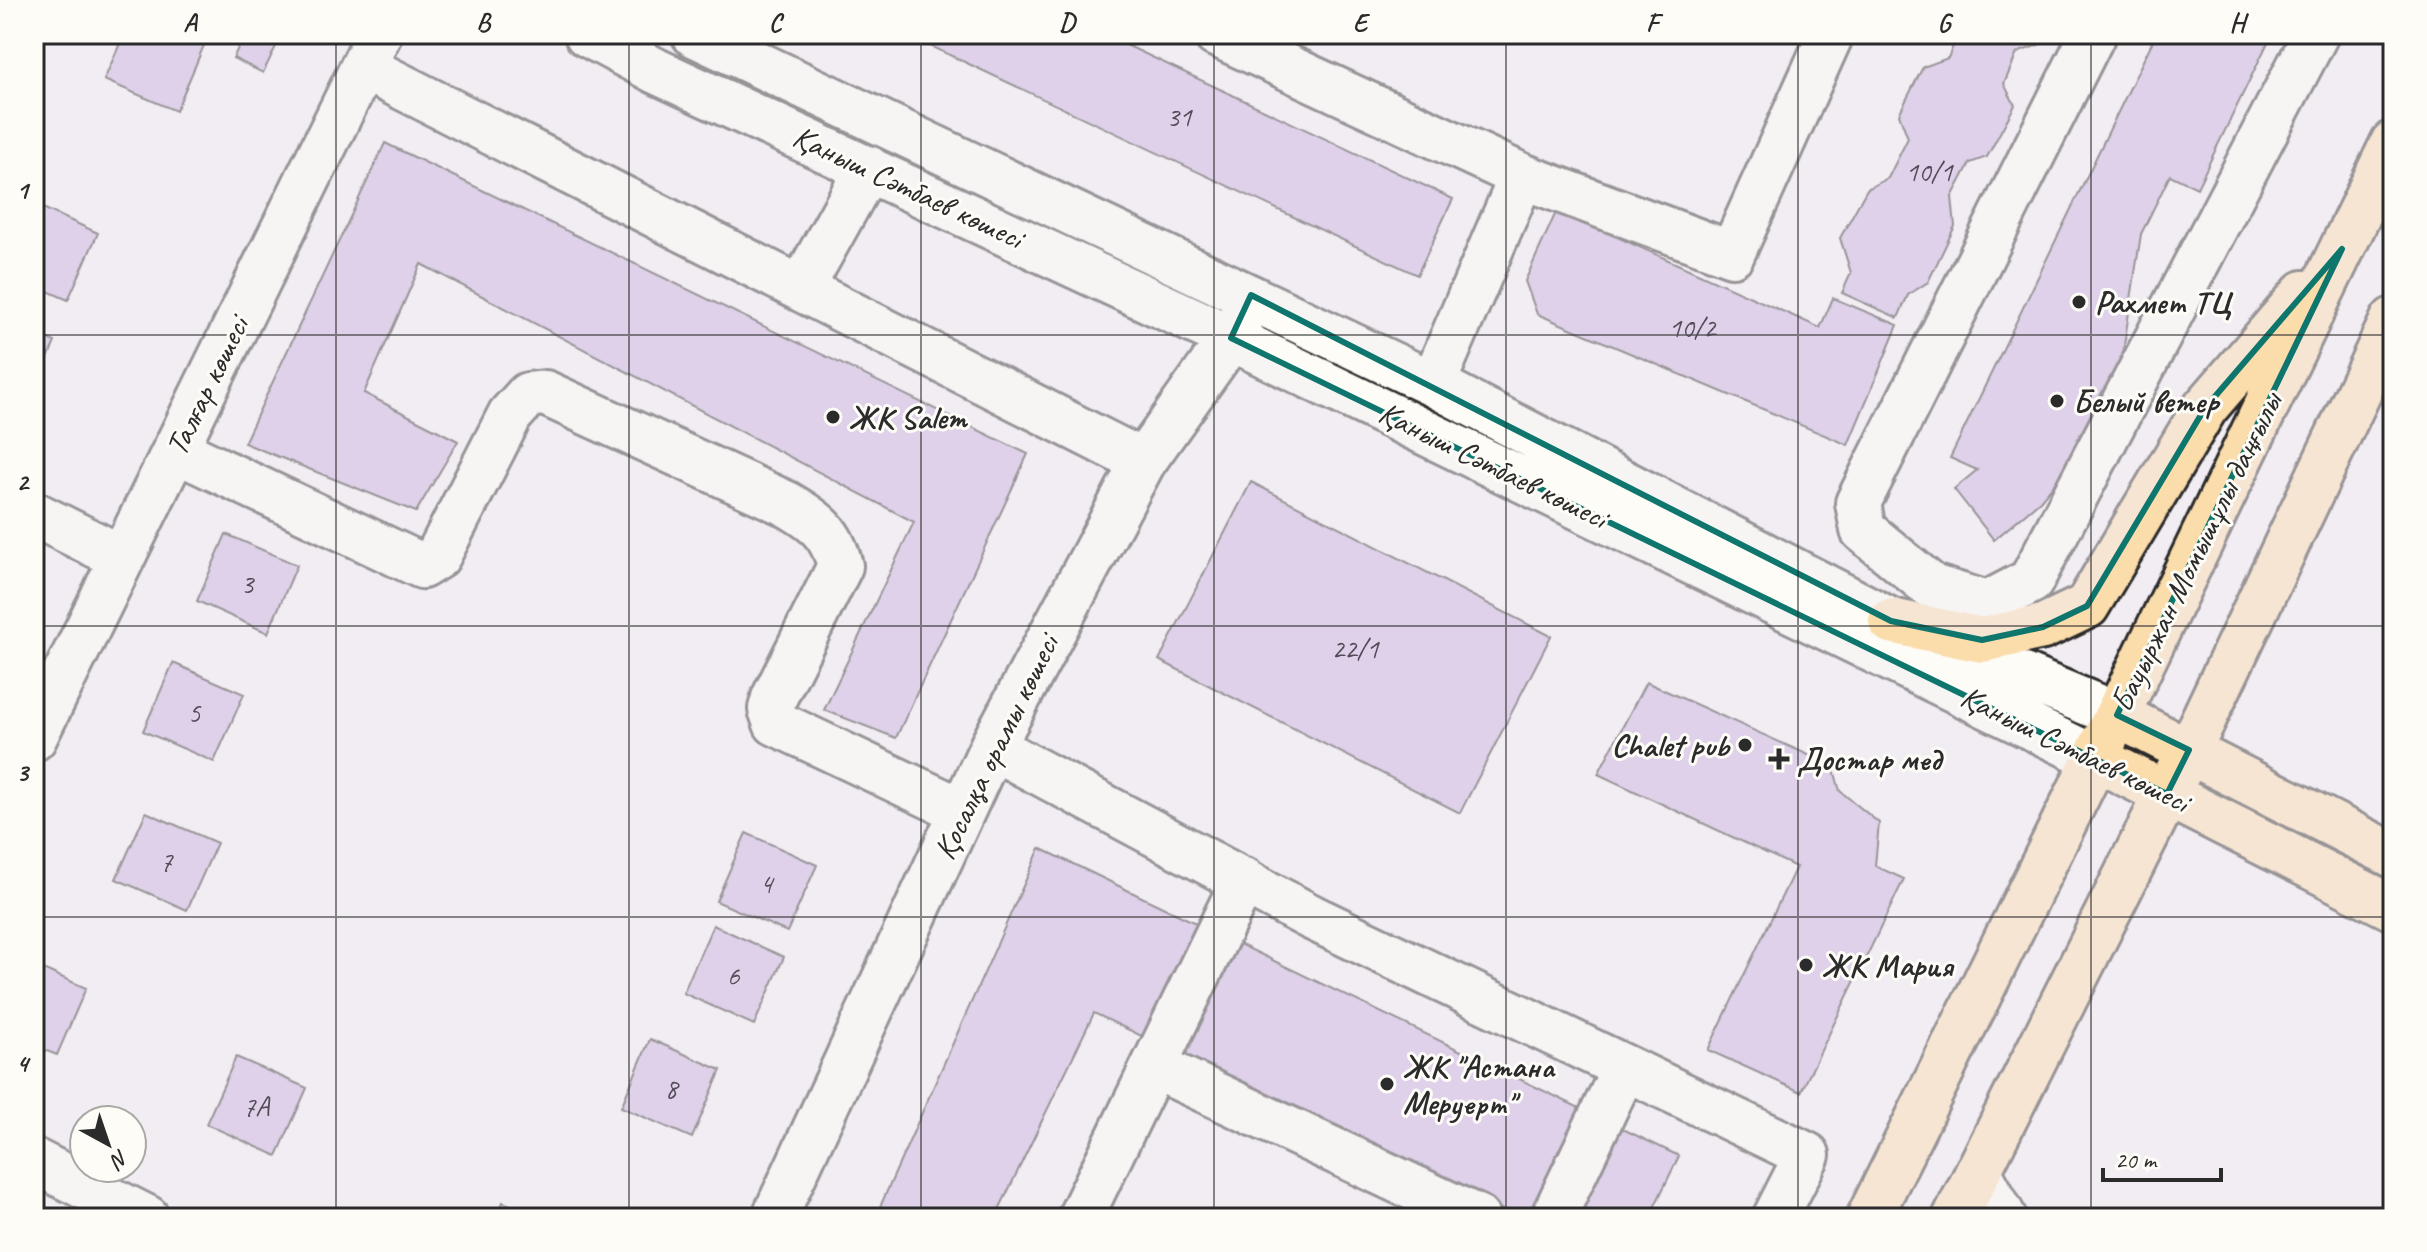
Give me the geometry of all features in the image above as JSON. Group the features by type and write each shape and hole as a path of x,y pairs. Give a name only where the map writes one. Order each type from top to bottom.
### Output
{"main road":[{"name":"Бауыржан Момышұлы даңғылы","path":"1869,1218 2117,715 2393,143"},
{"path":"1891,621 1982,640 2043,627 2087,606 2205,408 2342,249"},
{"path":"1955,1218 2189,750 2393,320"},
{"name":"Қаныш Сәтбаев көшесі","path":"2117,715 2393,855"},
{"name":"Қаныш Сәтбаев көшесі","path":"2095,758 2393,908"}],"street":[{"name":"Қаныш Сәтбаев көшесі","path":"587,34 666,52 868,168 1231,338 2095,758"},
{"name":"Қаныш Сәтбаев көшесі","path":"694,34 1251,295 1433,384 1891,621 2117,715"},
{"path":"1216,34 1522,176 1732,254 1831,34"},
{"path":"2093,34 1858,503 1863,530 1932,587 1987,604 2031,581 2316,34"},
{"path":"371,51 802,287 1143,462"},
{"name":"Талғар көшесі","path":"34,738 371,51"},
{"path":"802,287 868,168"},
{"path":"1433,384 1522,176"},
{"name":"Қосалқа орамы көшесі","path":"774,1218 992,747 1143,462 1231,338 1251,295"},
{"path":"176,450 422,566 438,556 510,415 528,395 545,393 787,504 820,524 835,543 840,566 774,698 771,709 776,723 962,811"},
{"path":"34,514 122,558"},
{"path":"992,747 1311,917 1807,1155 1775,1218"},
{"path":"1080,1218 1244,880"},
{"path":"1154,1066 1478,1218"},
{"path":"1553,1218 1624,1069"},
{"path":"34,1161 147,1218"},
{"path":"1978,1171 2004,1218"}],"highlighted area":[{"path":"2342,249 2117,715 2189,750 2167,794 1231,338 1251,295 1891,621 1982,640 2043,627 2087,606 2205,408"}],"building":[{"path":"34,34 44,34 38,47 34,45"},
{"path":"124,34 185,34 205,43 176,111 104,80"},
{"path":"245,34 282,34 263,73 233,58"},
{"path":"905,34 1103,34 1453,199 1417,275"},
{"path":"1958,34 2052,34 2049,41 2017,53 2004,84 2015,105 1987,157 1970,163 1952,197 1955,226 1928,282 1908,295 1898,318 1842,293 1851,273 1840,238 1867,189 1888,178 1908,138 1899,114 1923,67 1948,58"},
{"name":"Рахмет ТЦ","path":"2156,34 2272,34 2197,188 2170,175 2141,234 2121,365 2065,471 2040,501 1994,540 1954,489 1977,470 1950,458"},
{"name":"ЖК Salem","path":"385,143 1028,454 896,738 824,710 914,522 421,264 364,393 458,441 416,512 244,443"},
{"path":"34,204 98,233 68,300 34,285"},
{"path":"1557,210 1820,328 1833,298 1898,325 1848,445 1537,314 1525,281"},
{"path":"34,333 55,342 34,391"},
{"path":"1251,482 1551,636 1460,813 1159,660"},
{"path":"226,534 297,565 268,633 197,601"},
{"path":"173,663 244,694 214,762 143,731"},
{"name":"ЖК Мария","path":"1646,682 1833,766 1840,791 1879,823 1875,866 1904,879 1801,1092 1708,1050 1796,867 1598,774"},
{"path":"146,812 217,843 187,910 116,879"},
{"path":"746,833 817,865 787,932 716,901"},
{"name":"ЖК \"Астана Меруерт\"","path":"1040,848 1679,1156 1649,1218 1499,1218 1503,1210 1094,1013 995,1218 875,1218"},
{"path":"713,925 784,957 754,1025 683,993"},
{"path":"34,965 86,988 57,1055 34,1046"},
{"path":"650,1039 721,1070 692,1138 621,1107"},
{"path":"236,1057 307,1088 277,1156 206,1124"},
{"path":"503,1202 539,1218 496,1218"}],"place":[{"name":"Рахмет ТЦ","path":"2079,302"},
{"name":"Белый ветер","path":"2057,401"},
{"name":"ЖК Salem","path":"833,417"},
{"name":"Chalet pub","path":"1745,745"},
{"name":"Достар мед","path":"1779,759"},
{"name":"ЖК Мария","path":"1806,965"},
{"name":"ЖК \"Астана Меруерт\"","path":"1387,1084"}]}
